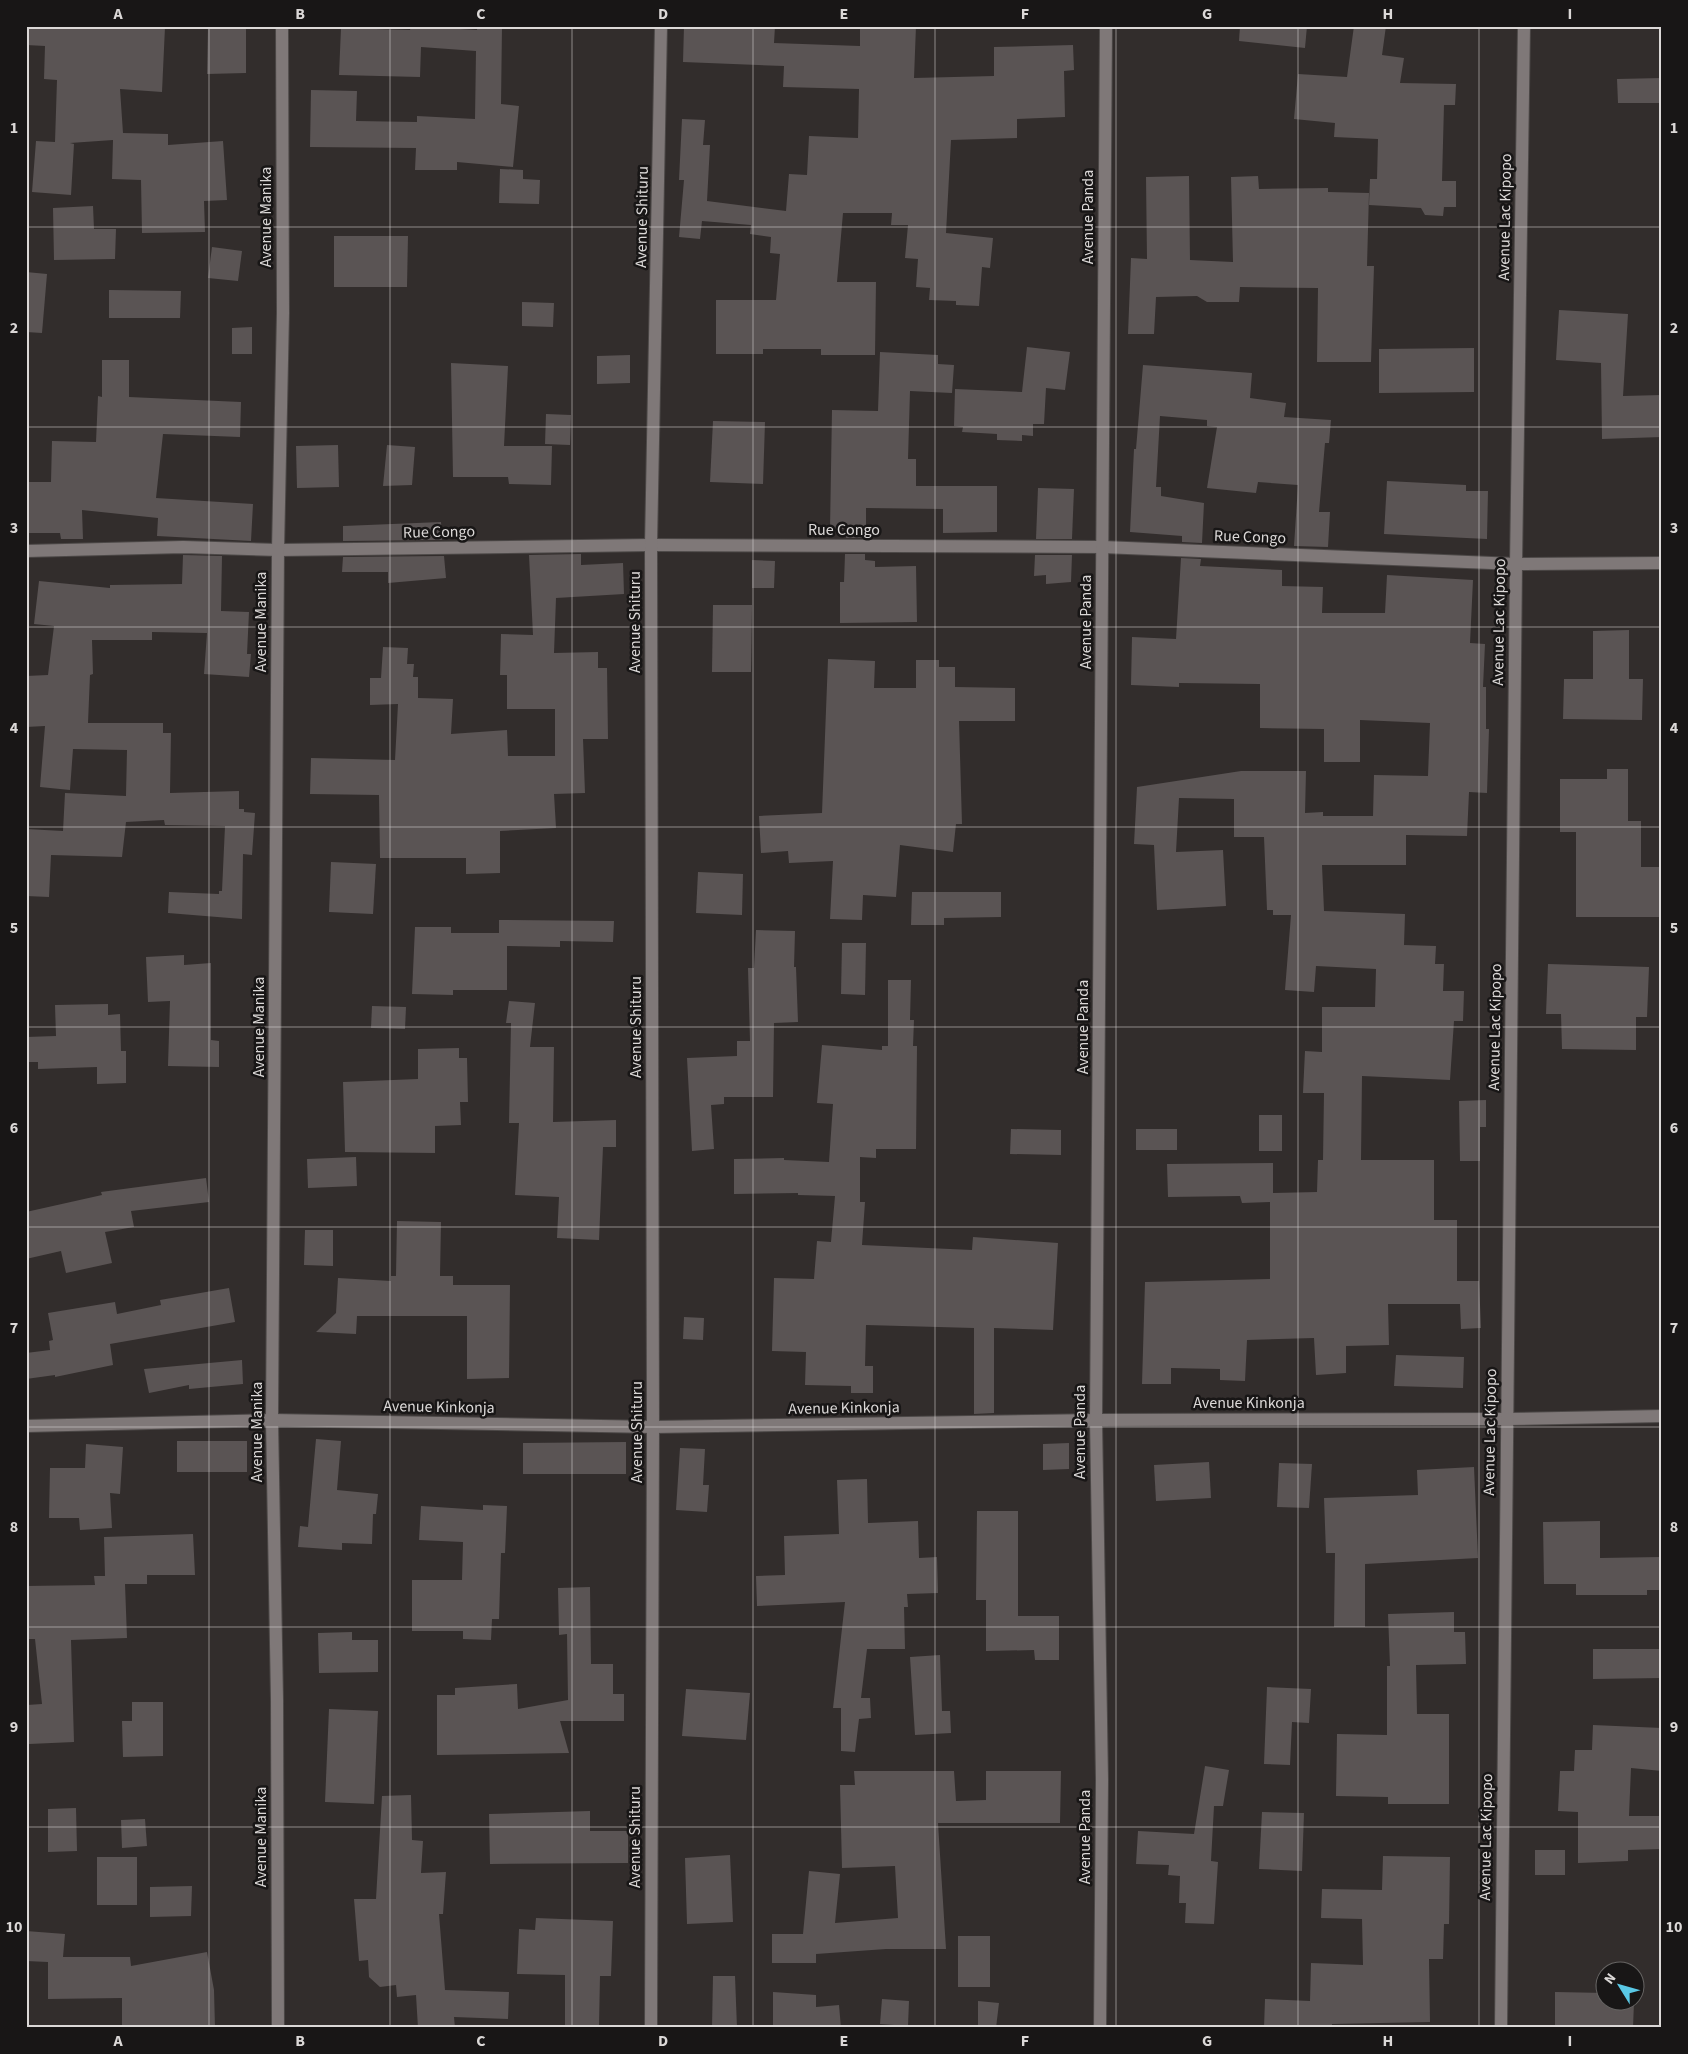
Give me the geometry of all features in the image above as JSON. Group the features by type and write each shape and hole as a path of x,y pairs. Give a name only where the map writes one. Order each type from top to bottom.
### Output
{"street":[{"name":"Avenue Manika","path":"278,2028 277,1700 272,1420 278,550 283,313 282,26"},
{"name":"Avenue Shituru","path":"651,2028 653,1427 651,545 661,26"},
{"name":"Avenue Panda","path":"1100,2028 1102,1780 1096,1420 1106,26"},
{"name":"Avenue Lac Kipopo","path":"1501,2028 1516,564 1524,26"},
{"name":"Rue Congo","path":"26,551 651,545 1103,547 1516,564 1662,562"},
{"name":"Avenue Kinkonja","path":"26,1426 272,1420 653,1427 1096,1420 1507,1419 1662,1416"}],"building":[{"path":"26,26 165,27 162,92 120,89 123,133 168,134 168,145 223,141 227,200 204,201 205,232 142,233 141,180 112,179 113,140 70,143 74,144 71,195 32,192 36,141 55,142 57,80 44,79 45,46 26,45"},
{"path":"208,26 246,26 246,73 207,74"},
{"path":"411,26 477,30 477,26 502,26 501,104 519,106 513,167 457,162 457,170 415,170 416,148 310,147 311,90 357,91 356,121 417,122 417,116 475,119 476,51 421,47 420,77 339,75 341,28 410,30"},
{"path":"684,26 775,26 774,43 860,46 860,26 916,26 914,78 994,76 994,47 1073,45 1074,70 1064,71 1065,117 1017,119 1017,138 951,140 946,233 993,238 990,268 982,267 979,306 956,305 956,301 929,300 930,288 916,287 918,259 905,258 908,225 891,225 892,213 843,213 837,282 876,282 875,355 821,355 821,349 763,349 763,354 716,354 716,300 776,300 780,254 770,253 771,237 750,234 751,225 702,221 700,239 679,237 684,180 679,180 682,119 705,120 703,145 710,145 707,201 786,211 789,174 807,175 809,136 858,138 859,89 783,87 784,66 683,62"},
{"path":"1240,26 1307,26 1305,48 1239,41"},
{"path":"1354,26 1386,26 1382,55 1404,58 1400,83 1456,84 1455,105 1444,105 1442,181 1456,181 1456,207 1444,207 1443,216 1425,215 1421,208 1369,205 1370,179 1377,179 1378,139 1334,137 1335,123 1294,119 1298,74 1347,77"},
{"path":"1662,78 1662,103 1618,103 1617,79"},
{"path":"500,169 523,170 523,179 540,180 539,204 499,203"},
{"path":"1189,176 1190,260 1233,262 1231,177 1258,176 1259,189 1328,188 1328,192 1369,193 1367,266 1374,266 1371,362 1317,362 1318,288 1240,287 1239,302 1207,302 1197,296 1156,297 1154,334 1128,334 1131,258 1147,259 1146,177"},
{"path":"93,206 94,229 116,229 115,259 54,260 53,208"},
{"path":"334,236 408,236 407,287 334,287"},
{"path":"212,247 242,251 238,281 208,278"},
{"path":"26,272 47,274 42,333 26,332"},
{"path":"109,290 181,291 180,318 109,318"},
{"path":"522,302 554,303 553,327 522,326"},
{"path":"1559,310 1628,314 1623,396 1662,395 1662,437 1602,439 1601,363 1556,360"},
{"path":"252,327 252,354 232,354 232,328"},
{"path":"1027,347 1070,352 1065,390 1046,388 1044,424 1033,424 1033,436 1022,435 1022,441 997,440 997,434 962,432 963,427 954,426 955,389 1022,392"},
{"path":"1474,348 1474,392 1379,393 1379,349"},
{"path":"880,352 938,355 938,364 954,365 952,393 910,391 908,459 916,459 916,486 997,486 997,532 943,533 943,509 866,508 866,538 846,538 847,529 830,529 832,410 878,411"},
{"path":"630,355 630,383 597,384 597,356"},
{"path":"102,360 129,360 129,397 241,402 240,437 163,434 156,498 253,504 251,541 157,536 158,518 82,510 83,539 61,539 60,533 26,533 26,482 51,482 52,441 96,442 98,396 102,397"},
{"path":"451,363 508,366 504,446 552,446 551,485 509,484 508,477 453,477"},
{"path":"1143,365 1252,373 1250,398 1286,403 1284,417 1331,420 1329,443 1325,443 1319,512 1330,512 1328,547 1294,546 1298,485 1258,482 1256,493 1207,488 1217,427 1207,426 1207,420 1160,416 1156,487 1161,487 1161,496 1204,503 1202,543 1182,542 1182,536 1130,532 1134,449 1136,449"},
{"path":"546,414 571,415 570,445 545,444"},
{"path":"713,421 765,422 763,484 710,482"},
{"path":"338,445 339,487 297,488 296,446"},
{"path":"387,445 415,447 412,485 383,486"},
{"path":"1387,481 1466,485 1466,491 1488,491 1487,539 1384,534"},
{"path":"1038,488 1074,489 1072,539 1036,539"},
{"path":"441,522 442,540 343,541 343,526"},
{"path":"581,554 581,565 623,563 624,594 556,598 554,653 598,652 598,668 607,668 608,739 583,739 585,793 554,794 556,828 500,831 500,873 466,874 466,858 380,858 379,795 310,794 311,758 395,760 398,704 370,705 370,678 381,678 383,647 408,648 407,664 414,664 413,677 418,677 418,698 453,699 451,734 507,730 508,756 555,756 555,709 507,709 507,675 500,675 501,634 533,635 529,555"},
{"path":"845,554 865,554 865,560 875,561 875,567 916,566 917,622 840,623 840,582 844,582"},
{"path":"183,555 222,556 221,611 249,612 247,654 251,654 249,677 204,674 207,633 152,632 152,640 92,640 93,674 90,675 88,723 163,723 163,733 171,733 170,793 239,791 239,809 244,809 244,812 255,813 252,855 243,854 242,919 168,913 169,892 219,894 219,891 222,891 225,826 165,825 164,820 126,822 122,857 51,855 49,897 26,896 26,829 63,831 65,793 126,796 127,750 73,749 70,790 40,787 45,726 26,727 26,676 48,675 54,626 34,624 39,581 110,588 110,585 182,584"},
{"path":"1035,555 1072,555 1071,582 1046,584 1046,575 1034,576"},
{"path":"444,556 446,578 388,583 388,572 342,572 343,557"},
{"path":"1181,558 1201,559 1200,566 1282,570 1282,586 1323,587 1322,613 1385,613 1387,575 1473,580 1470,643 1485,644 1483,687 1486,687 1486,729 1489,729 1487,793 1469,792 1467,836 1406,835 1406,865 1322,865 1324,911 1405,914 1404,945 1436,946 1435,964 1444,964 1443,991 1464,991 1463,1021 1454,1021 1450,1080 1362,1076 1361,1160 1434,1160 1434,1220 1457,1220 1457,1281 1479,1281 1481,1328 1461,1329 1460,1304 1388,1304 1389,1345 1346,1346 1346,1373 1316,1375 1314,1338 1247,1340 1245,1381 1220,1380 1220,1369 1171,1368 1171,1384 1142,1384 1145,1282 1270,1279 1270,1202 1242,1203 1240,1196 1168,1197 1167,1164 1273,1163 1273,1193 1317,1192 1318,1160 1323,1160 1324,1093 1303,1093 1305,1051 1322,1052 1322,1007 1375,1007 1376,969 1316,966 1314,992 1285,990 1291,915 1273,915 1273,910 1267,910 1264,837 1234,837 1234,799 1179,798 1176,852 1223,850 1226,906 1157,910 1154,845 1134,844 1137,787 1241,771 1306,771 1305,813 1323,812 1323,816 1373,816 1374,775 1428,776 1430,723 1360,720 1360,762 1324,762 1324,729 1260,728 1260,684 1179,683 1179,687 1131,685 1132,637 1176,639"},
{"path":"752,560 775,561 774,588 752,588"},
{"path":"713,605 752,605 751,672 712,672"},
{"path":"1629,630 1629,679 1643,679 1642,720 1563,719 1564,679 1593,679 1593,631"},
{"path":"828,659 875,661 874,688 916,688 916,660 939,660 939,667 955,667 955,687 1015,688 1015,721 959,721 962,824 956,824 953,852 900,845 896,897 863,895 862,920 830,919 833,861 789,863 788,851 761,853 759,816 822,813"},
{"path":"1607,769 1628,769 1628,821 1641,821 1641,867 1662,867 1662,917 1576,917 1576,832 1560,832 1560,779 1607,779"},
{"path":"331,862 376,864 373,914 329,912"},
{"path":"698,872 743,874 742,915 696,913"},
{"path":"912,892 1001,892 1001,917 944,918 944,925 911,925"},
{"path":"499,920 614,921 613,942 560,941 560,947 507,946 507,990 453,990 453,995 412,994 415,927 451,927 451,933 499,933"},
{"path":"756,930 795,931 794,967 796,967 798,1022 774,1023 773,1097 724,1097 724,1104 711,1105 714,1149 692,1151 687,1058 737,1056 737,1041 750,1041 748,968 754,968"},
{"path":"842,943 866,943 865,995 841,994"},
{"path":"184,955 184,965 211,963 211,1040 219,1041 219,1067 168,1066 170,1001 148,1002 146,957"},
{"path":"1548,964 1649,967 1647,1017 1636,1017 1636,1050 1562,1049 1561,1014 1546,1014"},
{"path":"888,980 911,980 910,1020 914,1020 913,1046 917,1046 916,1149 876,1149 876,1158 860,1157 860,1202 865,1202 862,1245 972,1250 973,1237 1058,1243 1053,1330 994,1328 994,1413 974,1414 974,1328 866,1325 865,1366 873,1366 873,1393 851,1393 851,1386 805,1385 806,1352 772,1351 774,1278 814,1279 817,1241 831,1242 835,1196 798,1195 798,1193 734,1194 734,1159 784,1158 784,1160 829,1162 833,1104 817,1103 822,1045 882,1050 882,1046 888,1046"},
{"path":"509,1001 535,1003 530,1047 554,1047 553,1122 616,1120 616,1147 603,1147 599,1240 557,1238 559,1197 515,1195 519,1123 509,1123 511,1023 506,1023"},
{"path":"108,1004 108,1015 120,1014 121,1051 126,1051 126,1083 97,1084 97,1067 38,1069 38,1062 26,1062 26,1037 56,1036 55,1005"},
{"path":"372,1006 406,1007 405,1029 371,1028"},
{"path":"459,1048 459,1058 467,1058 468,1102 460,1102 461,1125 435,1126 435,1153 345,1152 343,1082 418,1079 418,1049"},
{"path":"1486,1100 1486,1127 1480,1127 1480,1161 1460,1161 1459,1101"},
{"path":"1259,1115 1282,1115 1282,1151 1259,1151"},
{"path":"1011,1129 1061,1130 1061,1155 1010,1154"},
{"path":"1136,1129 1177,1129 1177,1150 1136,1150"},
{"path":"356,1157 357,1186 308,1188 307,1159"},
{"path":"206,1178 209,1202 131,1211 134,1227 105,1232 112,1263 66,1273 61,1251 26,1259 26,1212 102,1195 101,1192"},
{"path":"397,1221 441,1222 440,1276 453,1276 453,1285 510,1285 509,1378 467,1379 467,1316 357,1316 356,1334 316,1332 336,1313 338,1278 391,1281 391,1276 396,1276"},
{"path":"305,1230 333,1230 333,1266 304,1265"},
{"path":"229,1288 235,1322 110,1344 113,1365 55,1377 55,1375 26,1379 26,1353 50,1350 49,1341 53,1340 48,1313 115,1302 117,1314 161,1305 160,1300"},
{"path":"684,1317 704,1318 703,1340 683,1339"},
{"path":"1396,1355 1464,1357 1463,1388 1394,1386"},
{"path":"242,1360 243,1384 189,1389 189,1385 149,1393 144,1369"},
{"path":"316,1439 341,1441 337,1490 378,1494 376,1514 373,1514 372,1544 342,1543 342,1550 298,1547 300,1526 308,1527"},
{"path":"177,1441 247,1441 247,1472 177,1472"},
{"path":"626,1442 626,1474 523,1474 523,1443"},
{"path":"1069,1443 1069,1469 1043,1470 1043,1444"},
{"path":"86,1444 123,1447 120,1494 110,1493 112,1528 80,1530 79,1518 49,1518 50,1468 85,1468"},
{"path":"680,1448 705,1449 703,1485 709,1485 707,1512 676,1510"},
{"path":"1209,1462 1211,1498 1156,1501 1154,1465"},
{"path":"1279,1463 1312,1464 1309,1508 1277,1507"},
{"path":"1474,1467 1478,1558 1365,1564 1365,1627 1334,1627 1335,1553 1326,1553 1324,1498 1418,1495 1417,1470"},
{"path":"867,1479 868,1523 918,1521 919,1558 937,1557 938,1593 907,1594 908,1607 904,1607 905,1649 867,1649 861,1698 870,1698 871,1718 859,1719 855,1752 841,1751 841,1708 833,1708 845,1602 757,1606 756,1576 785,1575 784,1536 839,1534 837,1480"},
{"path":"483,1505 507,1506 505,1553 501,1553 499,1619 492,1619 491,1640 463,1639 463,1631 412,1631 412,1580 462,1580 463,1542 419,1540 421,1506 483,1510"},
{"path":"977,1511 1018,1511 1018,1616 1059,1616 1059,1660 1035,1660 1034,1650 986,1651 986,1600 976,1600"},
{"path":"1600,1521 1600,1558 1660,1557 1660,1590 1647,1590 1647,1595 1576,1595 1576,1584 1544,1584 1543,1522"},
{"path":"193,1534 195,1575 147,1575 147,1584 125,1584 127,1638 71,1640 74,1742 29,1744 27,1705 42,1704 35,1639 26,1639 26,1586 95,1585 94,1576 105,1576 104,1537"},
{"path":"590,1587 591,1664 613,1664 613,1694 624,1694 624,1721 560,1721 569,1753 437,1755 437,1695 455,1695 455,1688 517,1684 518,1709 568,1700 567,1634 559,1635 558,1588"},
{"path":"1454,1612 1454,1632 1465,1632 1466,1664 1416,1665 1417,1714 1449,1714 1449,1804 1388,1804 1388,1797 1336,1796 1337,1734 1387,1735 1387,1666 1390,1666 1388,1614"},
{"path":"352,1632 352,1640 378,1640 378,1672 319,1673 318,1633"},
{"path":"1593,1649 1662,1649 1662,1678 1593,1679"},
{"path":"940,1655 942,1711 950,1711 951,1733 915,1735 910,1657"},
{"path":"1267,1687 1311,1689 1309,1723 1292,1722 1290,1765 1264,1764"},
{"path":"686,1689 750,1693 746,1740 682,1736"},
{"path":"132,1702 163,1702 163,1756 123,1757 122,1721 132,1721"},
{"path":"329,1709 378,1711 374,1804 325,1802"},
{"path":"1593,1725 1662,1728 1662,1771 1631,1768 1629,1816 1662,1816 1662,1849 1628,1850 1628,1861 1578,1863 1578,1812 1558,1811 1560,1771 1574,1771 1575,1750 1592,1750"},
{"path":"1205,1766 1229,1770 1223,1806 1214,1806 1211,1861 1218,1862 1214,1924 1185,1923 1186,1903 1179,1903 1180,1876 1168,1875 1169,1865 1136,1864 1138,1831 1194,1834"},
{"path":"854,1771 954,1771 956,1801 986,1800 986,1771 1061,1771 1060,1823 938,1823 946,1949 886,1949 816,1954 816,1963 772,1963 772,1934 803,1934 809,1871 840,1874 835,1923 898,1918 895,1866 842,1868 840,1785 855,1785"},
{"path":"411,1795 412,1840 423,1841 421,1873 446,1872 443,1914 439,1914 445,1990 509,1992 508,2019 454,2017 455,2028 418,2028 416,1995 397,1997 396,1985 380,1987 369,1977 368,1960 359,1961 354,1899 376,1899 382,1796"},
{"path":"76,1808 77,1851 48,1852 48,1809"},
{"path":"590,1811 590,1831 628,1831 628,1863 490,1864 489,1814"},
{"path":"1262,1812 1304,1813 1302,1871 1259,1869"},
{"path":"145,1819 147,1846 122,1848 121,1820"},
{"path":"1535,1850 1565,1850 1565,1875 1535,1875"},
{"path":"730,1855 733,1922 687,1924 685,1858"},
{"path":"1383,1856 1450,1857 1449,1924 1444,1924 1443,1959 1429,1959 1430,2022 1332,2024 1332,2028 1264,2028 1265,1999 1310,2001 1311,1963 1363,1965 1362,1919 1321,1918 1322,1889 1382,1890"},
{"path":"97,1857 137,1857 137,1905 97,1905"},
{"path":"192,1886 191,1916 150,1917 150,1887"},
{"path":"536,1918 613,1921 611,1976 600,1976 599,2027 565,2026 565,1975 517,1974 519,1929 535,1930"},
{"path":"26,1931 65,1934 63,1957 130,1957 131,1966 207,1952 214,1990 215,2028 122,2028 122,1998 48,1999 48,1962 26,1961"},
{"path":"958,1936 990,1936 990,1987 958,1987"},
{"path":"713,1976 735,1976 737,2028 712,2028"},
{"path":"773,1992 816,1995 816,2007 839,2005 841,2028 773,2028"},
{"path":"1555,1992 1596,1993 1596,2012 1634,2012 1633,2028 1555,2028"},
{"path":"882,1999 909,2001 908,2026 880,2024"},
{"path":"978,2001 999,2003 996,2028 978,2028"}]}
